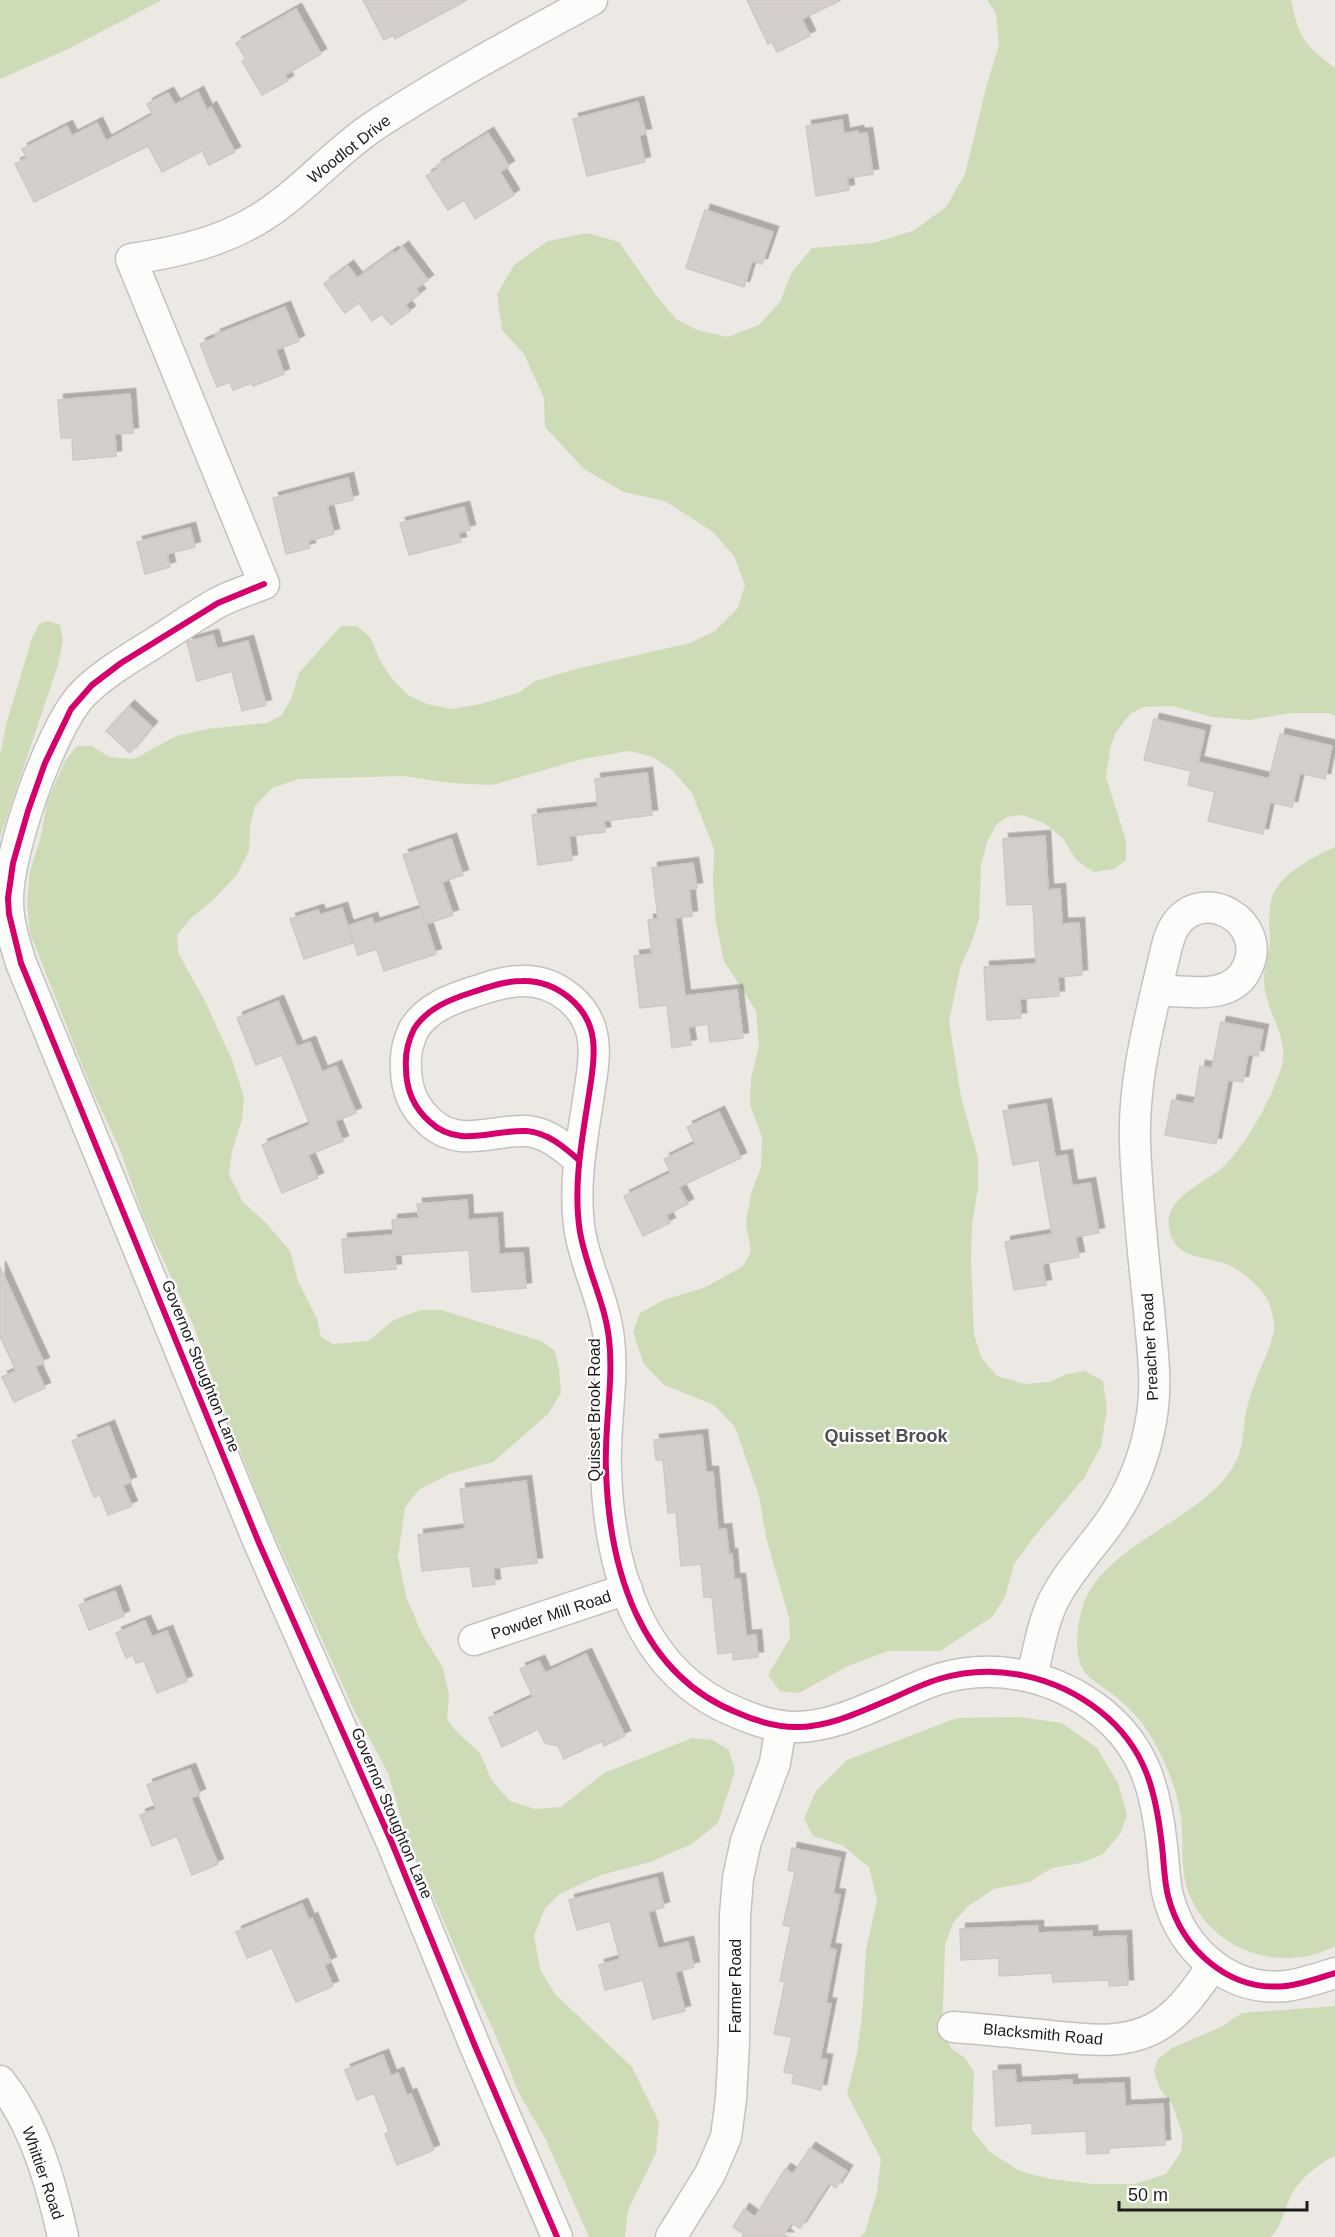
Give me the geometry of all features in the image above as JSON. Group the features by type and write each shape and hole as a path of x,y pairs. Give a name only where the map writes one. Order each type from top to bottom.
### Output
{"street":[{"name":"Woodlot Drive","path":"264,584 131,259 170,253 209,243 241,230 281,204 373,127 498,51 592,0"},
{"name":"Governor Stoughton Lane","path":"264,584 218,603 121,663 92,685 76,703 63,722 45,763 18,842 8,898 10,922 21,963 259,1543 392,1843 557,2237"},
{"name":"Quisset Brook Road","path":"579,1160 560,1144 537,1133 524,1131 466,1137 440,1130 430,1122 414,1102 406,1079 405,1065 408,1046 414,1029 422,1019 444,1003 503,983 518,981 543,983 566,995 584,1015 593,1038 593,1065 579,1160 577,1199 580,1234 602,1305 609,1339 605,1426 607,1497 614,1542 627,1589 639,1620 652,1645 681,1679 695,1691 730,1710 764,1722 799,1727 836,1720 936,1680 955,1675 994,1671 1032,1676 1067,1691 1101,1712 1125,1736 1150,1777 1165,1883 1173,1913 1190,1942 1212,1967 1239,1981 1270,1986 1298,1984 1335,1973"},
{"name":"Preacher Road","path":"1032,1676 1045,1626 1056,1596 1120,1504 1141,1460 1151,1423 1155,1387 1137,1184 1134,1119 1142,1057 1157,990"},
{"name":"Powder Mill Road","path":"474,1640 627,1589"},
{"name":"Farmer Road","path":"671,2237 717,2163 726,2137 734,2043 735,1916 738,1878 746,1841 775,1763 781,1726"},
{"name":"Blacksmith Road","path":"953,2027 1092,2040 1124,2039 1163,2023 1181,2006 1212,1967"},
{"name":"Whittier Road","path":"0,2081 21,2112 32,2135 49,2180 63,2237"}],"green space":[{"path":"0,0 162,0 68,49 0,79"},
{"path":"987,0 1291,0 1304,40 1335,68 1335,716 1328,713 1291,713 1249,720 1212,717 1172,706 1143,707 1130,714 1116,732 1110,749 1106,777 1126,841 1126,860 1114,869 1094,872 1076,860 1063,838 1044,823 1022,815 1007,817 997,824 988,840 981,864 979,919 960,968 949,1022 961,1097 978,1158 978,1187 972,1224 971,1260 974,1335 982,1359 997,1376 1025,1384 1050,1382 1067,1374 1085,1371 1103,1381 1107,1409 1101,1446 1084,1478 1014,1564 1005,1597 992,1617 940,1651 888,1651 848,1666 799,1693 780,1691 768,1675 790,1638 789,1618 766,1537 759,1496 735,1427 714,1405 664,1385 644,1364 633,1332 640,1313 664,1300 706,1287 743,1266 751,1252 746,1222 751,1194 761,1167 762,1137 750,1105 751,1078 759,1046 756,1011 724,961 716,923 713,885 714,849 692,793 673,771 653,757 629,751 582,759 492,785 451,783 403,776 299,779 272,788 255,806 250,826 249,851 236,876 212,901 191,918 177,935 178,953 204,999 232,1060 244,1097 242,1120 232,1151 229,1175 243,1202 266,1223 290,1251 298,1281 317,1319 321,1337 333,1344 368,1341 394,1320 421,1310 441,1310 541,1341 555,1351 561,1393 548,1414 493,1462 449,1474 419,1490 405,1507 398,1557 406,1596 421,1632 443,1668 449,1695 447,1720 480,1753 492,1781 510,1801 535,1809 561,1807 604,1773 692,1738 712,1740 729,1750 735,1771 718,1823 692,1844 650,1862 601,1875 561,1893 545,1908 534,1936 540,1969 555,1994 632,2067 659,2122 656,2153 628,2210 625,2237 589,2237 546,2140 519,2093 493,2029 463,1966 405,1831 388,1773 354,1710 267,1519 218,1395 195,1329 144,1218 119,1147 92,1090 30,933 27,903 30,871 41,836 47,802 65,761 77,746 91,746 110,757 134,759 176,736 207,729 267,723 282,715 291,699 299,673 341,626 357,626 370,637 381,663 408,695 427,704 451,709 481,704 520,692 535,681 580,668 690,643 715,631 738,608 745,585 734,556 713,532 665,501 624,492 584,469 545,427 544,398 524,354 502,330 497,294 514,265 548,241 587,233 619,242 658,298 676,319 697,330 728,337 759,325 780,302 792,272 812,248 873,243 913,231 946,207 965,174 999,45 996,13"},
{"path":"48,621 60,625 63,640 58,665 0,837 0,756 6,725 32,638 39,624"},
{"path":"1335,847 1335,1946 1314,1954 1292,1958 1270,1957 1230,1942 1212,1929 1198,1911 1185,1881 1180,1811 1175,1789 1164,1762 1141,1721 1117,1698 1086,1674 1079,1658 1077,1639 1084,1603 1094,1584 1127,1552 1210,1493 1226,1477 1240,1452 1247,1408 1274,1331 1271,1309 1261,1291 1238,1270 1183,1251 1172,1238 1169,1216 1173,1207 1188,1191 1217,1172 1233,1156 1258,1120 1271,1094 1281,1069 1283,1050 1280,1033 1264,985 1270,944 1271,899 1283,880 1291,873"},
{"path":"1020,1717 1062,1723 1097,1748 1118,1783 1127,1815 1120,1834 1103,1854 1081,1863 1052,1868 1029,1882 994,1889 968,1906 953,1923 945,1945 942,2032 951,2048 965,2058 974,2072 972,2130 991,2153 1020,2171 1050,2179 1093,2184 1135,2184 1166,2174 1181,2152 1183,2136 1173,2106 1160,2089 1154,2071 1158,2059 1172,2048 1223,2026 1242,2013 1335,2006 1335,2156 1322,2163 1298,2185 1290,2198 1280,2224 1271,2237 861,2237 865,2232 877,2192 881,2159 847,2094 857,2053 862,2017 866,1950 877,1900 869,1867 842,1845 813,1836 804,1819 816,1791 847,1760 957,1718"}],"building":[{"path":"363,0 467,0 395,39 393,35 384,40"},
{"path":"747,0 841,0 802,19 810,36 777,52 772,42 768,44"},
{"path":"296,9 321,54 285,75 288,81 262,95 242,61 246,59 236,43"},
{"path":"198,92 207,110 211,107 235,152 209,165 202,151 162,172 148,146 34,202 15,164 27,158 22,149 67,126 72,136 97,123 106,141 153,115 147,104 168,93 175,105"},
{"path":"638,102 646,134 639,135 645,162 587,176 573,119"},
{"path":"842,120 844,134 858,131 859,134 867,133 873,174 847,178 849,190 816,196 806,126"},
{"path":"488,133 509,166 500,172 514,195 475,219 464,200 448,210 426,176 438,169 436,166"},
{"path":"705,210 773,232 762,264 752,261 744,287 686,268"},
{"path":"403,247 428,280 416,289 420,294 405,305 410,311 391,325 382,314 372,321 359,303 345,313 324,284 348,266 357,278"},
{"path":"285,307 299,341 276,350 284,374 253,386 252,383 233,390 230,382 217,387 200,344 216,337 215,335"},
{"path":"130,394 133,433 115,434 116,456 73,460 72,438 61,438 58,400"},
{"path":"348,478 353,500 327,506 334,534 308,541 310,548 286,554 273,498"},
{"path":"464,507 470,530 458,533 461,542 409,555 400,523"},
{"path":"190,528 195,547 167,554 170,567 145,574 137,542"},
{"path":"213,635 217,649 248,641 266,705 242,711 232,671 197,681 187,642"},
{"path":"129,706 152,727 130,753 106,731"},
{"path":"1154,719 1205,731 1198,762 1269,779 1280,734 1332,746 1325,779 1300,773 1292,807 1270,802 1263,834 1208,821 1215,792 1188,785 1191,771 1144,760"},
{"path":"647,773 652,815 604,821 605,832 569,836 572,860 538,865 532,815 598,807 595,779"},
{"path":"1045,836 1048,890 1060,889 1062,924 1079,923 1082,975 1058,977 1059,996 1020,999 1021,1018 987,1020 984,967 1036,964 1033,904 1007,905 1003,839"},
{"path":"451,839 463,875 442,882 453,915 426,924 403,855"},
{"path":"693,863 697,888 689,889 692,916 675,918 685,996 737,990 743,1038 710,1042 708,1024 688,1027 691,1045 672,1048 667,1005 640,1008 634,956 652,954 648,920 658,919 652,868"},
{"path":"342,908 353,943 304,959 290,919 318,910 320,915"},
{"path":"421,909 436,954 384,971 377,949 358,955 348,926 372,918 374,924"},
{"path":"278,1001 297,1047 310,1042 322,1072 336,1066 356,1113 335,1121 343,1141 308,1155 318,1178 282,1193 262,1145 310,1125 282,1055 256,1065 237,1018"},
{"path":"1221,1022 1263,1030 1258,1056 1248,1054 1243,1082 1228,1080 1216,1144 1165,1135 1172,1100 1194,1104 1200,1066 1212,1068"},
{"path":"1046,1104 1055,1157 1067,1155 1072,1186 1090,1183 1099,1233 1075,1237 1079,1257 1042,1264 1046,1285 1014,1290 1005,1242 1052,1234 1039,1160 1013,1165 1003,1111"},
{"path":"719,1112 741,1158 679,1187 688,1204 666,1215 670,1223 643,1236 624,1196 671,1173 664,1159 695,1144 687,1127"},
{"path":"467,1200 468,1220 497,1218 499,1254 523,1253 526,1288 472,1292 469,1250 395,1255 396,1269 345,1273 342,1239 393,1235 392,1220 419,1218 417,1204"},
{"path":"0,1267 44,1363 35,1366 45,1388 14,1402 2,1377 16,1371 0,1336"},
{"path":"109,1426 131,1482 123,1485 132,1506 108,1515 100,1495 94,1497 72,1441"},
{"path":"702,1435 706,1472 713,1472 718,1530 726,1529 729,1555 732,1554 734,1579 740,1579 746,1636 756,1635 758,1657 733,1660 733,1652 718,1654 712,1597 704,1597 701,1564 681,1566 676,1512 668,1513 663,1460 656,1460 654,1440"},
{"path":"526,1481 537,1563 493,1568 495,1584 473,1587 470,1566 422,1571 418,1535 465,1529 460,1489"},
{"path":"115,1591 124,1616 89,1630 79,1605"},
{"path":"145,1621 152,1637 167,1631 187,1681 157,1693 144,1661 136,1663 133,1655 126,1658 116,1633"},
{"path":"586,1654 625,1736 604,1746 602,1741 564,1759 558,1746 545,1743 538,1729 502,1747 489,1718 533,1697 520,1669 539,1661 545,1673"},
{"path":"190,1769 200,1794 191,1798 218,1864 192,1875 177,1836 152,1846 140,1815 156,1809 147,1785"},
{"path":"792,1848 840,1858 833,1894 840,1895 829,1949 836,1950 826,2003 831,2004 820,2059 827,2060 821,2090 792,2083 794,2074 784,2072 792,2037 774,2034 785,1982 780,1981 791,1927 783,1925 795,1872 788,1870"},
{"path":"657,1878 664,1907 648,1912 658,1949 688,1942 694,1967 675,1972 685,2011 653,2019 643,1980 605,1990 599,1965 620,1959 610,1921 577,1930 569,1900"},
{"path":"302,1904 309,1920 312,1918 331,1962 324,1965 333,1986 296,2002 272,1948 247,1958 236,1932"},
{"path":"1038,1926 1038,1933 1092,1931 1092,1937 1126,1936 1128,1985 1109,1986 1109,1980 1053,1982 1052,1973 999,1976 999,1958 961,1960 960,1929"},
{"path":"383,2055 391,2076 398,2073 407,2096 411,2094 434,2150 397,2165 385,2134 389,2132 374,2093 357,2100 345,2070"},
{"path":"1015,2070 1016,2083 1072,2080 1072,2085 1124,2083 1125,2106 1163,2104 1165,2145 1109,2148 1109,2153 1087,2154 1086,2131 1032,2134 1032,2123 996,2126 993,2071"},
{"path":"810,2148 847,2171 836,2188 829,2183 800,2228 791,2223 784,2234 788,2237 742,2237 744,2234 733,2227 744,2209 755,2217 785,2169 793,2174"}],"cycle path":[{"path":"264,584 218,603 121,663 92,685 71,709 45,763 28,811 13,863 8,898 9,914 21,963 259,1543 392,1843 475,2046 557,2237"},
{"path":"579,1160 555,1141 535,1132 515,1131 477,1136 453,1135 441,1130 424,1117 409,1091 406,1076 407,1048 419,1022 440,1005 456,998 497,985 522,981 547,985 569,997 585,1016 590,1028 594,1045 594,1061 580,1156 577,1194 580,1232 586,1259 604,1312 609,1339 610,1371 606,1454 608,1507 623,1580 636,1614 654,1645 676,1672 704,1695 738,1713 766,1723 789,1727 833,1721 858,1713 927,1683 960,1674 1003,1672 1045,1681 1065,1689 1101,1712 1129,1741 1138,1756 1146,1772 1156,1807 1168,1896 1184,1934 1196,1950 1211,1964 1227,1974 1245,1982 1265,1986 1292,1985 1335,1973"}],"district":[{"name":"Quisset Brook","path":"886,1436"}]}
